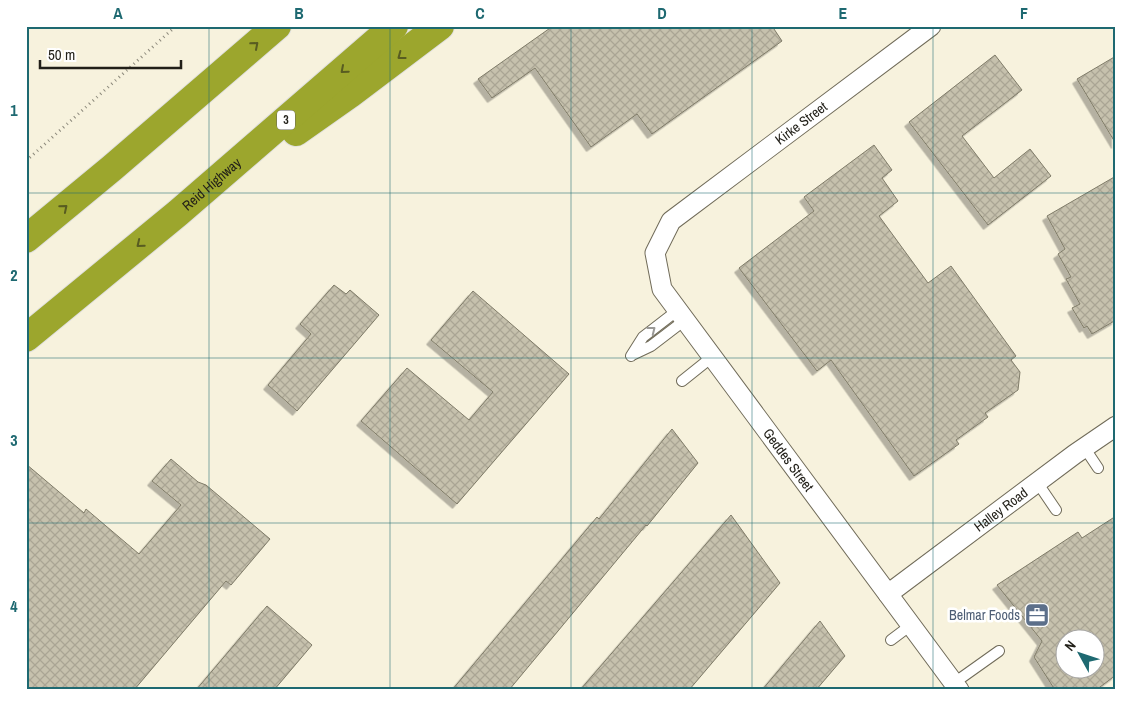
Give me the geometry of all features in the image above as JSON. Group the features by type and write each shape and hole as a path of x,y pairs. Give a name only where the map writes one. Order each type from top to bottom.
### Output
{"highway":[{"path":"112,168 248,26"},
{"path":"26,239 112,168 277,26"},
{"name":"Reid Highway","path":"26,338 178,214 394,26"},
{"path":"178,214 350,94 440,26"}],"street":[{"name":"Kirke Street","path":"671,220 931,26"},
{"name":"Geddes Street","path":"671,220 655,253 662,288 957,686"},
{"name":"Halley Road","path":"888,594 1084,447 1116,426"}],"lane":[{"path":"682,315 651,346 631,356 643,338 682,315"},
{"path":"682,381 712,357"},
{"path":"1084,447 1098,468"},
{"path":"1037,482 1056,510"},
{"path":"891,640 911,625"},
{"path":"957,686 999,651"}],"path":[{"path":"26,161 176,26"}],"building":[{"path":"553,26 772,26 782,41 652,134 637,114 591,147 535,68 492,98 478,79"},
{"path":"995,55 1022,90 962,136 994,178 1030,149 1051,176 988,225 909,122"},
{"path":"1116,56 1116,144 1077,79"},
{"path":"874,145 892,170 882,178 898,201 879,216 928,283 951,266 1016,356 1011,360 1020,372 1018,390 985,413 988,417 956,440 959,444 914,476 831,360 817,371 739,268 814,211 804,197"},
{"path":"1116,176 1116,320 1092,334 1087,326 1084,328 1072,308 1080,304 1066,279 1071,277 1058,254 1065,249 1047,216"},
{"path":"334,285 346,294 350,290 379,315 297,411 268,385 311,334 300,324"},
{"path":"473,291 569,374 457,504 361,421 407,368 469,420 493,392 431,340"},
{"path":"672,429 698,463 509,690 452,690 597,517 599,519"},
{"path":"171,459 198,482 206,485 270,539 231,585 226,581 134,690 26,690 26,464 84,513 86,509 139,554 181,505 152,481"},
{"path":"731,515 780,583 689,690 580,690"},
{"path":"1116,516 1116,675 1096,690 1055,690 1034,657 1042,641 997,585 1078,532 1082,538"},
{"path":"267,606 312,645 274,690 196,690"},
{"path":"820,621 845,656 816,690 762,690"}],"place":[{"name":"Belmar Foods","path":"1037,615"}]}
